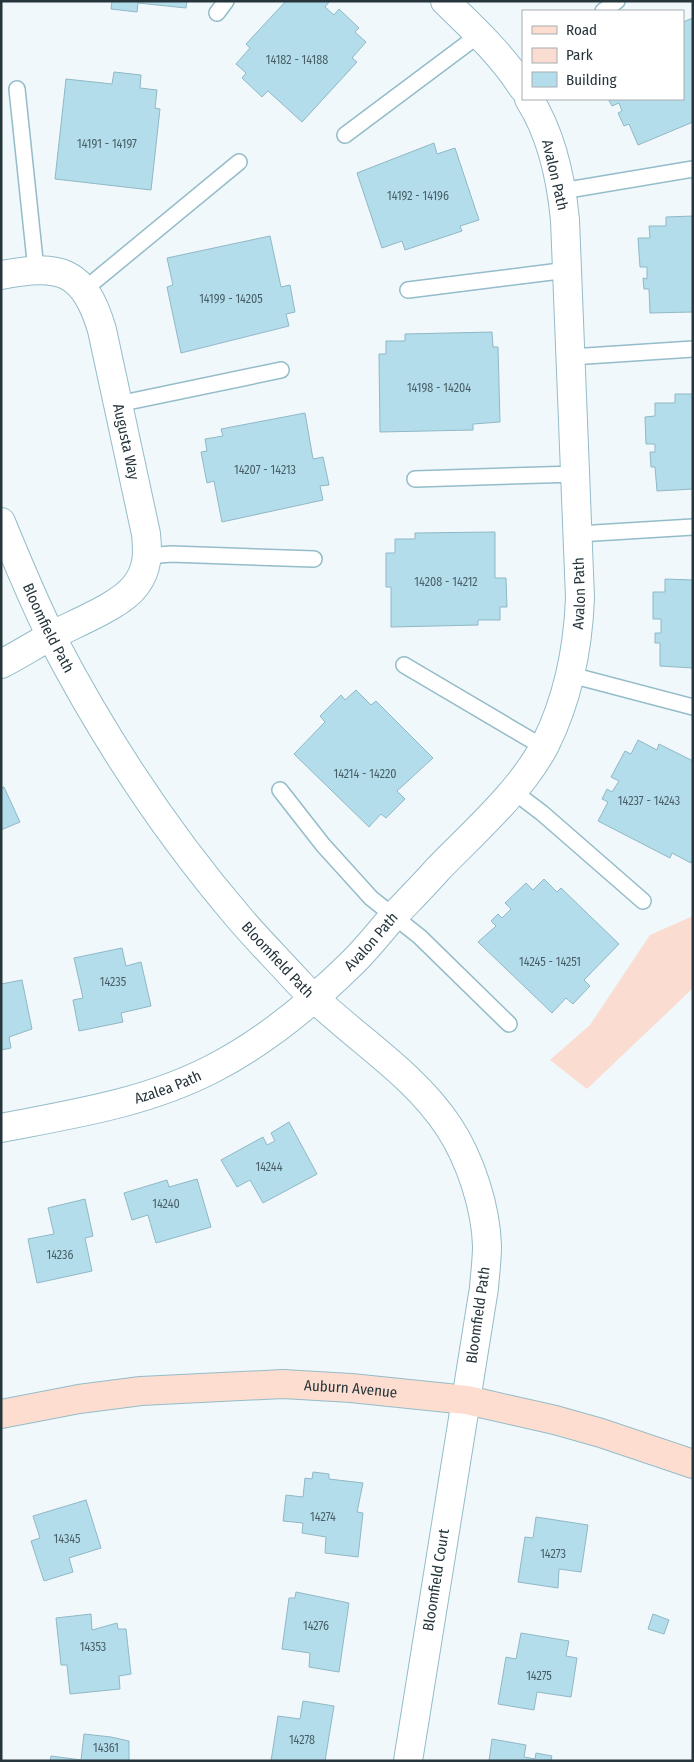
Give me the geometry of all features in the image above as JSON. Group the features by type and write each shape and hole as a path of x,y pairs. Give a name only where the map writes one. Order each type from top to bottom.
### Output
{"street":[{"path":"445,1 520,76"},
{"name":"Avalon Path","path":"314,998 351,964 393,916 513,791 543,747 555,724 571,675 580,598 568,270 562,191 548,140 529,100"},
{"name":"Augusta Way","path":"1,275 36,270 59,271 74,280 85,290 96,308 146,534 148,556 136,586 123,598 1,664"},
{"name":"Bloomfield Path","path":"1,522 23,576 51,636 106,736 166,824 241,920 314,998 428,1100 449,1126 463,1152 482,1209 486,1245 484,1288 466,1400"},
{"name":"Azalea Path","path":"1,1128 129,1101 158,1093 186,1082 255,1045 314,998"},
{"name":"Auburn Avenue","path":"1,1414 79,1399 141,1391 283,1384 350,1388 466,1400 555,1420 602,1433 693,1464"},
{"name":"Bloomfield Court","path":"408,1761 466,1400"}],"lane":[{"path":"604,10 617,1"},
{"path":"344,135 480,34"},
{"path":"17,89 36,270"},
{"path":"85,290 239,162"},
{"path":"562,191 693,169"},
{"path":"408,290 568,270"},
{"path":"571,357 693,349"},
{"path":"118,404 282,370"},
{"path":"415,479 576,474"},
{"path":"578,534 693,527"},
{"path":"148,556 171,554 314,559"},
{"path":"404,665 543,747"},
{"path":"571,675 693,707"},
{"path":"280,790 323,845 371,898 420,937 509,1024"},
{"path":"513,791 542,813 643,901"}],"green space":[{"path":"693,916 693,988 587,1089 550,1060 590,1025 650,935"}],"building":[{"path":"112,1 187,1 186,8 138,3 137,12 111,9"},
{"path":"286,1 328,1 325,7 334,15 339,9 359,28 355,32 366,42 352,58 357,62 302,122 268,91 262,97 242,78 246,73 236,64 250,48 246,44"},
{"path":"693,18 693,122 638,145 629,124 624,126 618,113 622,111 619,103 612,106 609,100 684,100 684,22"},
{"path":"114,72 141,75 140,88 157,90 155,108 160,109 151,190 55,179 66,79 112,84"},
{"path":"434,143 437,154 455,148 479,220 460,226 462,231 405,250 402,241 382,248 357,173"},
{"path":"693,216 693,312 650,313 649,289 644,289 643,278 647,279 647,267 640,267 638,238 650,238 649,226 666,226 666,217"},
{"path":"270,236 281,287 290,285 295,312 286,314 289,326 181,353 167,287 173,285 167,258"},
{"path":"492,332 493,347 498,347 500,422 473,424 473,430 380,432 379,354 386,354 386,341 405,341 405,334"},
{"path":"675,394 693,394 693,489 657,491 655,467 651,467 650,452 655,452 655,444 646,444 645,417 655,416 655,403 675,403"},
{"path":"305,413 313,459 323,457 329,485 320,486 323,500 222,522 214,481 207,483 201,452 207,451 205,439 223,436 221,429"},
{"path":"495,532 495,578 506,578 507,607 500,607 500,620 478,620 478,625 391,627 391,587 386,587 386,553 395,553 395,539 415,539 415,533"},
{"path":"665,579 693,580 693,668 660,666 660,643 655,643 655,633 661,633 661,619 653,619 653,592 665,592"},
{"path":"356,690 371,705 376,701 433,758 397,791 405,799 386,818 381,814 369,827 294,754 325,722 320,716 341,695 345,700"},
{"path":"638,740 657,750 659,744 693,761 693,859 691,863 672,853 670,858 598,821 608,802 602,799 607,789 612,792 619,781 611,777 625,751 631,754"},
{"path":"4,787 20,822 1,830 1,788"},
{"path":"544,879 557,892 561,888 619,944 584,980 590,986 573,1004 566,998 552,1013 478,942 496,926 491,921 498,914 502,918 511,909 505,903 526,883 533,890"},
{"path":"122,948 126,966 141,962 151,1006 121,1013 123,1022 79,1031 73,1000 83,998 74,958"},
{"path":"22,980 32,1029 9,1037 11,1048 1,1050 1,984"},
{"path":"289,1122 317,1174 263,1203 250,1180 237,1187 221,1160 263,1137 267,1145 275,1141 271,1133"},
{"path":"197,1179 211,1227 156,1243 148,1215 132,1220 124,1193 167,1180 169,1187"},
{"path":"85,1199 93,1236 85,1238 92,1271 37,1283 28,1239 54,1234 48,1208"},
{"path":"313,1472 329,1474 329,1479 363,1483 357,1512 363,1513 358,1557 325,1553 326,1537 302,1533 303,1523 283,1521 286,1495 303,1497 305,1478 312,1479"},
{"path":"86,1500 101,1548 69,1558 73,1572 44,1581 31,1541 40,1538 33,1516"},
{"path":"536,1517 588,1525 581,1572 559,1569 558,1588 518,1582 525,1537 533,1538"},
{"path":"296,1592 349,1603 339,1672 309,1667 310,1653 282,1649 289,1598 295,1598"},
{"path":"91,1614 92,1630 117,1623 118,1629 126,1629 131,1674 119,1676 120,1689 70,1694 67,1665 61,1665 56,1618"},
{"path":"653,1614 669,1620 664,1634 648,1629"},
{"path":"521,1633 569,1641 566,1656 577,1658 571,1697 537,1692 534,1710 498,1704 506,1657 516,1659"},
{"path":"303,1701 334,1706 325,1761 271,1761 278,1716 300,1719"},
{"path":"84,1734 129,1741 129,1761 50,1761 51,1756 81,1760"},
{"path":"492,1739 526,1745 524,1757 535,1759 536,1753 552,1756 551,1760 556,1761 489,1761"}]}
